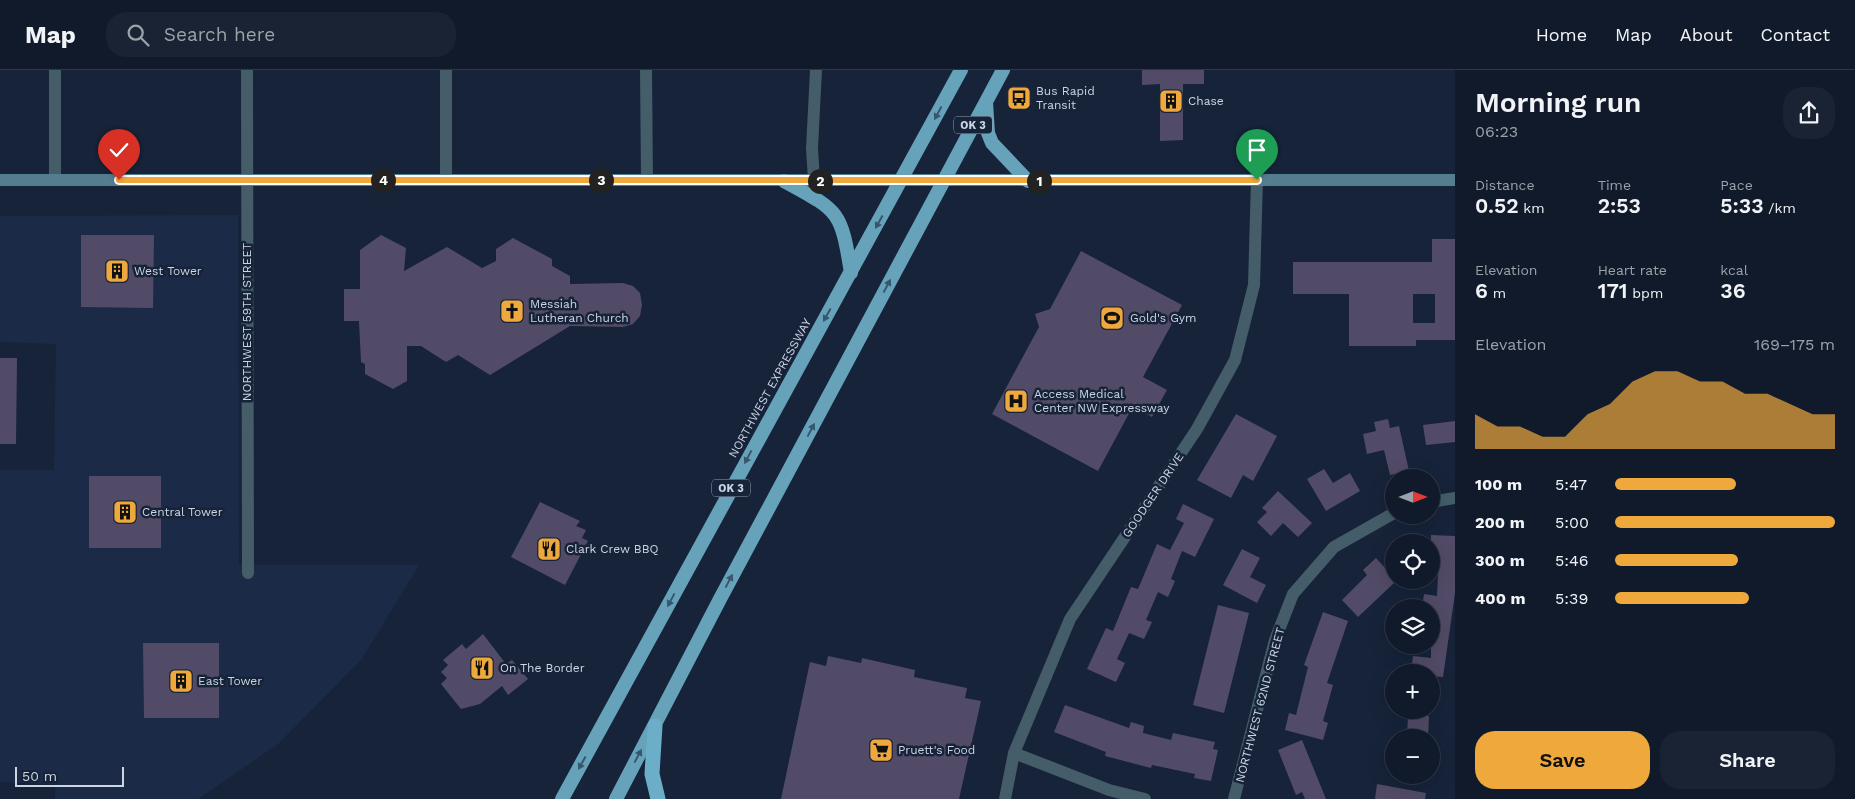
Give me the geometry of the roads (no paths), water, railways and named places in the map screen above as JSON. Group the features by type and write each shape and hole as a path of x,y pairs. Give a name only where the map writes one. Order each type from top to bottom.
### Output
{"highway":[{"name":"NORTHWEST EXPRESSWAY","path":"562,799 962,70"},
{"name":"OK 3","path":"616,799 720,599 1003,70"},
{"path":"986,102 988,133 992,143 1028,181"},
{"path":"784,181 822,202 837,217 844,232 851,273"},
{"path":"654,726 652,774 658,799"}],"main road":[{"path":"0,180 1455,180"}],"street":[{"path":"55,70 55,180"},
{"name":"NORTHWEST 59TH STREET","path":"247,70 248,573"},
{"path":"446,70 446,179"},
{"path":"646,70 646,180"},
{"path":"814,181 812,148 816,70"},
{"name":"GOODGER DRIVE","path":"1005,799 1014,753 1070,619 1197,429 1236,360 1254,285 1257,180"},
{"path":"1440,500 1455,498"},
{"name":"NORTHWEST 62ND STREET","path":"1234,799 1275,640 1294,594 1334,547 1385,518"},
{"path":"1014,753 1109,790 1145,799"}],"place":[{"name":"Bus Rapid Transit","path":"1019,98"},
{"name":"Chase","path":"1171,101"},
{"name":"West Tower","path":"117,271"},
{"name":"Messiah Lutheran Church","path":"512,311"},
{"name":"Gold's Gym","path":"1112,318"},
{"name":"Access Medical Center NW Expressway","path":"1016,401"},
{"name":"Central Tower","path":"125,512"},
{"name":"Clark Crew BBQ","path":"549,549"},
{"name":"On The Border","path":"482,668"},
{"name":"East Tower","path":"181,681"},
{"name":"Pruett's Food","path":"881,750"}]}
